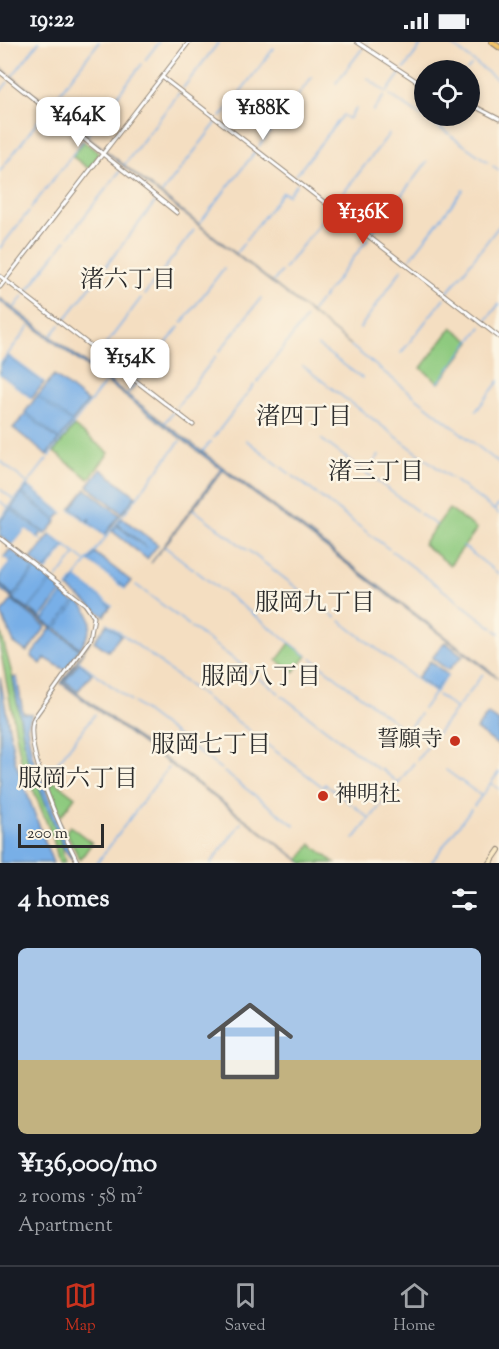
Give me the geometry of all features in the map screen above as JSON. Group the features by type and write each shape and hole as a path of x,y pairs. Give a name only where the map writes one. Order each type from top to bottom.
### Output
{"highway":[{"path":"492,42 499,47"}],"main road":[{"path":"490,863 499,850"}],"street":[{"path":"0,287 189,42"},
{"path":"357,42 414,79"},
{"path":"0,72 104,152 177,213"},
{"path":"162,77 499,337"},
{"path":"480,109 499,119"},
{"path":"0,276 193,424"},
{"path":"0,538 86,604 94,617 90,639 34,718 31,728 38,768 78,863"}],"green space":[{"path":"83,141 99,153 89,169 72,156"},
{"path":"452,327 471,342 439,383 421,368"},
{"path":"74,426 109,453 89,479 54,452"},
{"path":"449,509 477,529 450,565 423,544"},
{"path":"0,629 13,678 27,757 59,834 65,863 59,863 53,838 21,760 0,648"},
{"path":"290,643 307,656 294,672 277,660"},
{"path":"54,781 75,797 61,816 49,789"},
{"path":"70,826 92,843 80,860 66,831"},
{"path":"311,844 335,863 303,863 299,860"}],"water":[{"path":"0,67 351,345 31,93"},
{"path":"0,298 499,679 223,470 151,563 221,469 0,301"},
{"path":"8,356 44,383 32,398 0,374 0,366"},
{"path":"54,375 88,402 72,422 38,396"},
{"path":"37,396 72,423 60,439 25,412"},
{"path":"26,414 59,440 47,455 13,428"},
{"path":"101,469 136,496 122,513 88,486"},
{"path":"27,486 62,513 56,519 22,493"},
{"path":"86,489 120,515 105,535 88,522 90,518 87,521 71,508"},
{"path":"21,494 57,521 46,534 11,508"},
{"path":"10,509 42,533 38,537 26,528 12,545 0,536 0,521"},
{"path":"122,518 158,545 147,559 112,531 117,525 147,548 117,524"},
{"path":"50,535 65,546 45,571 31,559"},
{"path":"10,549 35,569 13,596 0,583 0,576 14,558 10,561 4,557"},
{"path":"95,553 131,581 125,588 89,561"},
{"path":"36,569 51,581 29,609 18,602 43,621 63,594 74,603 54,628 44,621 79,649 65,670 45,658 41,664 31,656 51,628 1,590 0,585 14,598"},
{"path":"76,578 111,606 104,616 68,588"},
{"path":"52,581 62,591 41,618 30,609"},
{"path":"12,600 46,627 27,652 14,643 1,613"},
{"path":"77,601 88,612 91,623 88,635 80,648 56,628"},
{"path":"107,624 121,635 108,651 94,641"},
{"path":"90,641 63,682 303,863 61,683"},
{"path":"445,642 463,656 448,670 432,658"},
{"path":"430,661 448,675 435,691 417,678"},
{"path":"79,662 92,673 78,691 65,681"},
{"path":"0,677 15,761 53,863 0,863"},
{"path":"17,677 23,713 32,714 27,727 32,756 75,863 64,849 27,757 13,678"},
{"path":"488,714 499,722 499,746 476,729"}],"waterway":[{"path":"13,75 39,42"},
{"path":"50,105 99,42"},
{"path":"145,60 159,42"},
{"path":"183,88 219,42"},
{"path":"404,69 423,42"},
{"path":"448,42 499,81"},
{"path":"221,117 274,48"},
{"path":"336,83 362,49"},
{"path":"88,134 142,64"},
{"path":"387,92 400,74"},
{"path":"259,146 312,77"},
{"path":"367,78 386,92"},
{"path":"0,92 8,82"},
{"path":"125,164 179,93"},
{"path":"390,95 414,111"},
{"path":"373,111 384,96"},
{"path":"296,175 343,115 349,119 356,109"},
{"path":"0,171 45,112"},
{"path":"162,193 217,122"},
{"path":"437,126 449,134"},
{"path":"334,205 389,134"},
{"path":"451,136 488,162"},
{"path":"31,208 83,141"},
{"path":"200,223 255,152"},
{"path":"371,234 427,162"},
{"path":"493,166 499,170"},
{"path":"69,236 120,171"},
{"path":"246,240 283,192 288,195 297,184"},
{"path":"409,260 463,190"},
{"path":"106,266 156,201"},
{"path":"284,269 330,210"},
{"path":"0,248 29,211"},
{"path":"447,293 499,226"},
{"path":"144,295 194,230"},
{"path":"322,299 368,239"},
{"path":"26,292 66,240"},
{"path":"237,252 244,243"},
{"path":"182,323 224,268"},
{"path":"63,322 104,269"},
{"path":"360,328 402,269"},
{"path":"274,281 281,272"},
{"path":"15,307 23,296"},
{"path":"101,351 141,298"},
{"path":"219,352 261,298"},
{"path":"401,353 444,298"},
{"path":"312,311 320,301"},
{"path":"485,322 499,304"},
{"path":"257,382 306,318"},
{"path":"52,335 60,325"},
{"path":"0,364 29,327"},
{"path":"138,380 179,327"},
{"path":"438,383 481,327"},
{"path":"318,346 362,378"},
{"path":"351,346 499,463"},
{"path":"90,364 98,354"},
{"path":"9,356 44,382"},
{"path":"176,408 216,356"},
{"path":"303,366 347,400"},
{"path":"0,374 31,398"},
{"path":"476,411 499,381"},
{"path":"128,393 136,383"},
{"path":"49,456 104,384"},
{"path":"213,438 254,385"},
{"path":"38,396 72,423"},
{"path":"349,401 451,478"},
{"path":"165,422 173,412"},
{"path":"25,413 60,439"},
{"path":"321,439 417,511"},
{"path":"246,440 290,474"},
{"path":"124,514 180,441"},
{"path":"203,451 211,441"},
{"path":"367,472 379,455"},
{"path":"0,519 47,459"},
{"path":"0,461 26,482"},
{"path":"293,476 389,549"},
{"path":"454,480 499,514"},
{"path":"28,486 63,513"},
{"path":"0,489 13,499"},
{"path":"22,494 57,520"},
{"path":"0,501 7,507"},
{"path":"494,510 499,504"},
{"path":"11,509 45,535"},
{"path":"70,509 105,536"},
{"path":"193,509 247,550"},
{"path":"420,514 436,525"},
{"path":"67,588 122,516"},
{"path":"12,545 26,528 41,540"},
{"path":"50,534 85,561"},
{"path":"46,571 66,546"},
{"path":"463,546 499,574"},
{"path":"165,547 218,588"},
{"path":"249,551 336,618"},
{"path":"392,551 493,628"},
{"path":"0,575 17,554"},
{"path":"56,579 76,554"},
{"path":"4,556 10,561"},
{"path":"89,561 125,589"},
{"path":"14,597 36,569"},
{"path":"76,578 112,606"},
{"path":"30,609 50,583"},
{"path":"136,585 189,625"},
{"path":"220,589 307,656"},
{"path":"43,619 65,591"},
{"path":"55,628 77,600"},
{"path":"340,621 435,693"},
{"path":"107,623 161,663"},
{"path":"191,627 279,693"},
{"path":"495,630 499,633"},
{"path":"311,658 405,730"},
{"path":"79,661 131,701"},
{"path":"162,665 250,731"},
{"path":"468,694 483,674"},
{"path":"423,709 448,675"},
{"path":"438,695 455,708"},
{"path":"282,696 378,769"},
{"path":"417,760 466,696"},
{"path":"134,703 221,769"},
{"path":"49,774 95,714"},
{"path":"396,745 420,714"},
{"path":"253,734 323,787 325,784 328,787"},
{"path":"354,839 414,763"},
{"path":"122,829 168,768"},
{"path":"381,769 397,782"},
{"path":"446,770 480,795"},
{"path":"224,772 294,825"},
{"path":"474,806 499,772"},
{"path":"492,784 499,789"},
{"path":"330,788 351,804"},
{"path":"354,806 369,818"},
{"path":"431,863 471,809"},
{"path":"211,863 241,823"},
{"path":"97,863 121,831"}],"place":[{"name":"誓願寺","path":"455,741"},
{"name":"神明社","path":"323,796"}],"district":[{"name":"渚六丁目","path":"128,281"},
{"name":"渚四丁目","path":"304,418"},
{"name":"渚三丁目","path":"376,473"},
{"name":"服岡九丁目","path":"315,604"},
{"name":"服岡八丁目","path":"261,678"},
{"name":"服岡七丁目","path":"211,746"},
{"name":"服岡六丁目","path":"78,780"}]}
